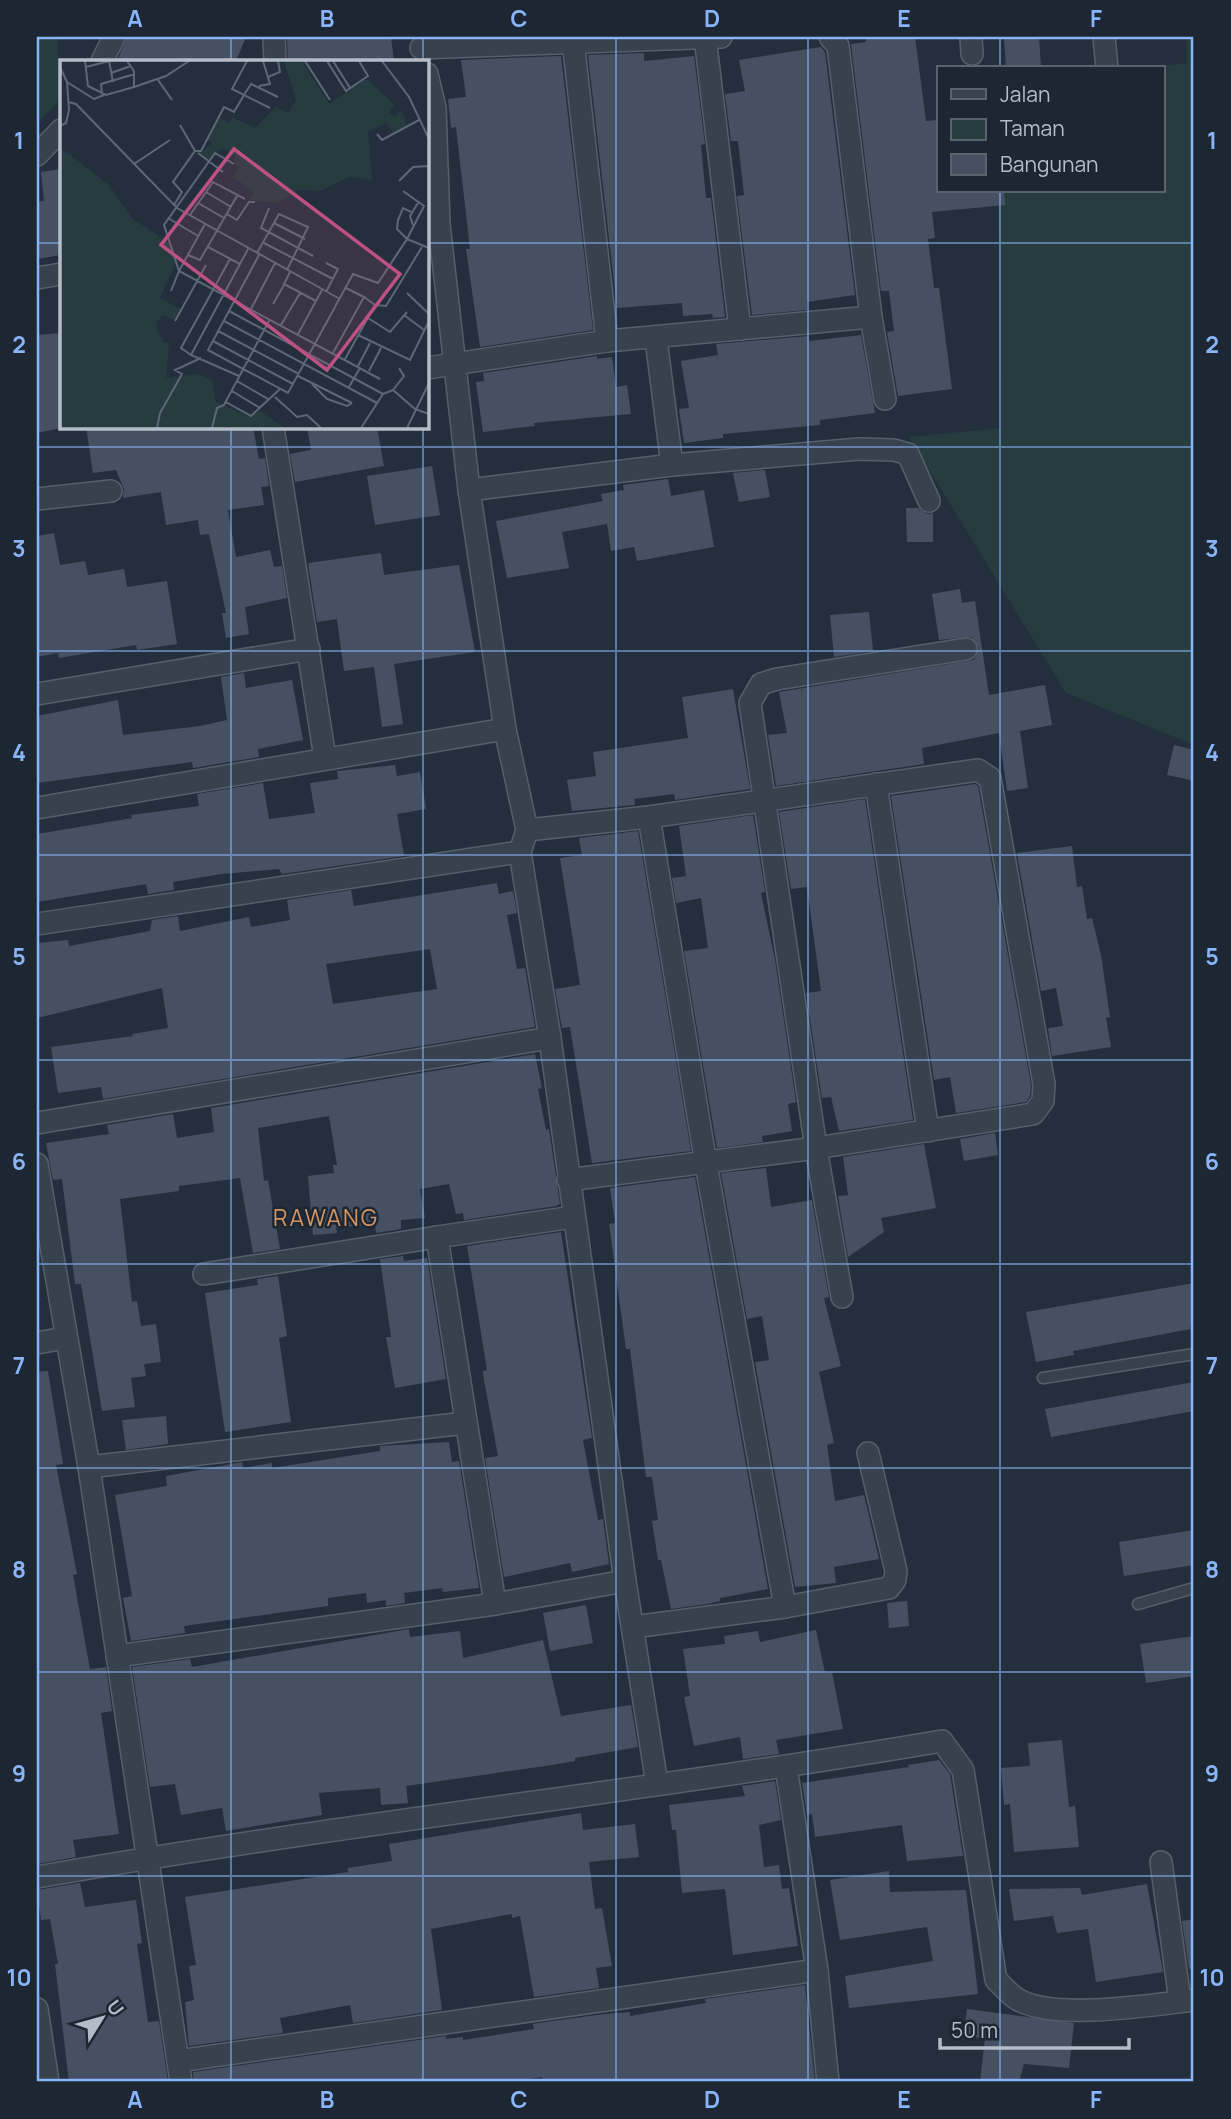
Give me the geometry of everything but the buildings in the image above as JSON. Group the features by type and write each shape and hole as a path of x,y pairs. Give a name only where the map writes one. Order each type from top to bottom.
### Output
{"street":[{"path":"102,60 114,37"},
{"path":"274,37 275,60"},
{"path":"705,37 740,329"},
{"path":"422,49 721,37"},
{"path":"830,37 838,46 871,317 885,399"},
{"path":"1104,37 1107,66"},
{"path":"573,41 607,341"},
{"path":"429,82 435,108 433,225 456,363 469,490 505,729 527,830 520,852 550,1038 625,1581 657,1784"},
{"path":"37,155 60,131"},
{"path":"37,278 60,274"},
{"path":"429,368 607,341 871,317"},
{"path":"656,338 672,465"},
{"path":"273,429 325,758"},
{"path":"469,490 672,465 859,449 894,450 908,454 929,501"},
{"path":"37,499 111,491"},
{"path":"37,694 309,649"},
{"path":"842,1297 816,1148 750,703 761,684 966,649"},
{"path":"37,808 505,729"},
{"path":"527,830 649,817 978,770 990,778 1044,1084 1043,1101 1033,1114 706,1164 568,1180"},
{"path":"876,784 928,1131"},
{"path":"649,817 706,1164 785,1608"},
{"path":"37,924 520,852"},
{"path":"37,1123 550,1038"},
{"path":"37,1164 89,1467 179,2072 817,1970"},
{"path":"204,1274 573,1217"},
{"path":"437,1237 495,1604"},
{"path":"37,1343 65,1338"},
{"path":"89,1467 465,1423"},
{"path":"633,1627 785,1608 881,1592 889,1588 895,1580 868,1454"},
{"path":"117,1656 495,1604 625,1581"},
{"path":"37,1877 149,1857 786,1768 942,1741 963,1770 996,1980 1017,1999 1047,2008 1120,2008 1187,2001 1161,1862"},
{"path":"786,1768 817,1970 828,2082"},
{"path":"37,2008 48,2082"}],"lane":[{"path":"1044,1378 1194,1353"},
{"path":"1138,1604 1194,1588"}],"green space":[{"path":"37,37 57,37 60,100 37,123"},
{"path":"1186,37 1194,37 1194,745 1066,693 909,437 1001,428 998,192 1164,192 1164,66 1159,66 1187,63"}],"district":[{"name":"RAWANG","path":"326,1217"}]}
